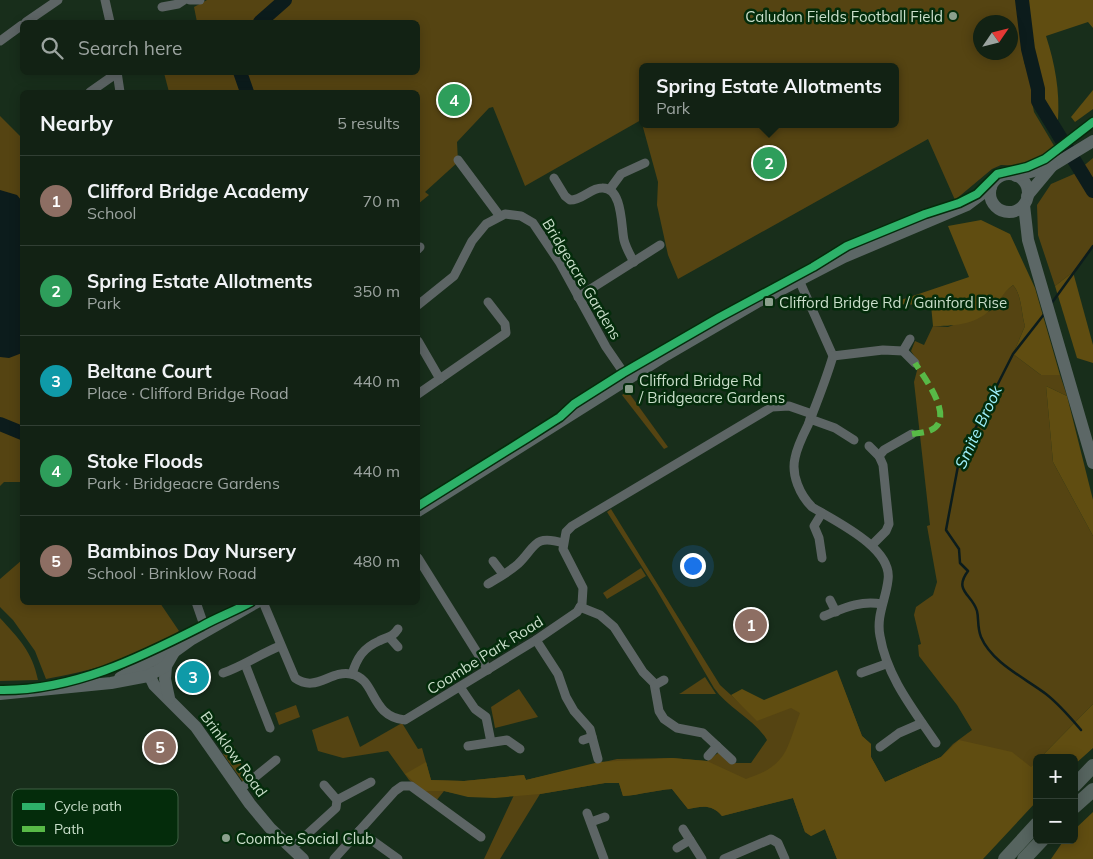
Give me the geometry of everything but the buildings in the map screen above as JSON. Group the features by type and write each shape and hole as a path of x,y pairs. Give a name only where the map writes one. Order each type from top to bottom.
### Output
{"highway":[{"path":"1078,782 1093,766"},
{"path":"1078,803 1093,790"},
{"path":"1005,859 1033,828"},
{"path":"1024,859 1038,844"}],"main road":[{"path":"420,510 710,329 799,280 894,235 967,205 1002,176 1016,176 1058,162 1088,145"},
{"path":"967,205 1015,211 1058,162"},
{"path":"1016,176 1026,185 1028,240 1093,463"},
{"path":"991,187 991,199 1016,221 1028,240"},
{"path":"146,670 206,631 252,605"},
{"path":"169,698 166,666 174,652"},
{"path":"0,694 111,683 146,670 166,666"},
{"name":"Brinklow Road","path":"146,670 154,685 196,727 238,790 291,849 303,859"}],"street":[{"path":"29,20 58,0"},
{"path":"105,0 110,20"},
{"path":"162,8 178,4 184,0"},
{"path":"190,0 200,0"},
{"path":"0,41 20,26"},
{"path":"93,90 114,75"},
{"path":"117,75 120,90"},
{"path":"420,301 454,276 474,238 486,224 499,215 458,160"},
{"path":"610,189 621,174 645,163"},
{"path":"554,178 565,196 570,200 581,198 598,188 610,189"},
{"path":"610,189 618,202 624,240 634,262"},
{"name":"Bridgeacre Gardens","path":"499,215 516,214 533,223 560,263 578,297 628,379"},
{"path":"578,297 660,245"},
{"path":"799,280 833,356 824,386 795,457 794,472 805,500 872,545 888,572 889,579 882,604 880,634 886,664 936,743"},
{"path":"420,393 506,333 505,324 488,302"},
{"path":"903,351 910,338"},
{"path":"420,344 440,379"},
{"path":"833,356 883,350 903,351 915,363"},
{"path":"732,760 703,733 677,728 664,719 659,711 655,685 643,672 607,619 580,607 583,588 565,557 563,543 566,532 572,526 772,406 789,406 835,428 854,440"},
{"path":"879,456 884,450 912,434"},
{"path":"869,446 879,456 883,465 889,524 886,531 872,545"},
{"path":"822,513 814,526 819,538 822,558"},
{"path":"488,584 517,564 531,547 543,540 563,543"},
{"path":"420,561 488,670"},
{"path":"493,561 503,574"},
{"path":"830,600 836,612"},
{"path":"824,616 855,604 869,602 882,604"},
{"path":"197,605 206,631"},
{"path":"264,605 291,671 300,682 314,684 339,674 352,674 361,652 378,641 390,638 398,629"},
{"name":"Coombe Park Road","path":"352,674 365,682 382,710 396,719 405,720 536,640 573,615 580,607"},
{"path":"390,638 398,647"},
{"path":"536,640 562,682 566,697 574,711 586,722 598,758"},
{"path":"223,673 280,646"},
{"path":"245,664 270,728"},
{"path":"861,673 886,664"},
{"path":"655,685 664,680"},
{"path":"460,687 475,708 486,717 491,742"},
{"path":"880,747 899,733 922,723"},
{"path":"583,740 592,737"},
{"path":"468,746 508,740 520,749"},
{"path":"708,756 717,746"},
{"path":"238,790 276,760"},
{"path":"337,800 371,782"},
{"path":"291,849 336,808 337,800 324,785"},
{"path":"334,859 395,791 402,786 411,786 481,837"},
{"path":"588,813 604,859"},
{"path":"591,822 605,817"},
{"path":"684,829 702,859"},
{"path":"359,831 398,859"},
{"path":"677,848 690,840"},
{"path":"724,859 771,840 778,843 784,859"}],"shaded area":[{"path":"207,0 1018,0 1024,62 1032,84 1031,97 1034,112 1056,149 1044,158 1026,166 1001,165 992,169 955,200 928,139 678,279 668,255 657,205 658,182 643,128 899,128 899,63 639,63 639,121 525,186 493,107 489,108 457,142 458,162 425,192 429,195 420,202 420,90 168,90 165,75 420,75 420,20 197,20 194,7"},
{"path":"1026,0 1093,0 1093,28 1088,22 1046,36 1056,78 1058,120 1050,113 1039,85 1034,66"},
{"path":"1093,90 1093,109 1075,122 1071,117"},
{"path":"0,116 20,136 20,482 4,482 0,486"},
{"path":"1093,158 1093,246 1073,272 1055,286 1038,235 1037,205 1051,184 1074,174"},
{"path":"0,190 17,195 20,199 20,354 9,358 0,357"},
{"path":"981,220 1010,234 1035,288 1060,375 1041,375 1013,354 1025,326 1020,299 1013,285 983,316 970,322 955,325 933,326 931,305 889,304 969,277 948,226"},
{"path":"1073,272 1093,345 1093,363 1077,358 1055,286"},
{"path":"1013,285 1020,299 1025,326 1013,354 1041,375 1060,375 1067,396 1046,386 1053,462 1093,536 1093,704 1044,754 1033,754 1033,766 952,859 837,859 825,829 811,836 805,832 793,798 722,816 711,808 698,807 688,809 672,789 623,796 619,783 605,783 540,794 500,859 484,859 514,795 479,796 444,791 436,801 409,780 388,751 343,758 318,751 312,730 348,716 360,747 402,723 418,749 422,748 431,780 464,781 524,775 526,780 617,759 672,758 707,761 718,753 722,753 733,763 751,763 767,740 755,726 726,702 714,688 656,589 607,512 611,509 720,685 755,717 840,679 862,736 871,744 871,757 885,782 941,757 953,744 972,730 957,705 919,656 918,645 921,644 914,615 916,607 933,595 937,582 927,526 930,525 914,382 919,363 911,351 915,341 924,345 933,326 948,327 990,311 1000,296"},
{"path":"1046,386 1067,396 1093,500 1093,536 1053,462"},
{"path":"627,392 668,447 664,449 622,395"},
{"path":"20,562 20,605 161,605 179,631 167,640 134,656 97,668 46,679 35,651 13,620 0,607 0,579"},
{"path":"641,568 646,576 607,599 603,593"},
{"path":"0,618 19,639 28,653 38,680 0,681"},
{"path":"837,670 862,736 871,744 871,757 885,782 941,757 959,740 1012,752 1031,767 1033,765 1033,805 983,859 837,859 825,829 811,836 805,832 793,798 722,816 711,808 698,807 688,809 672,789 623,796 619,783 605,783 540,794 495,798 468,797 444,791 424,791 405,774 426,762 431,780 464,781 524,775 526,780 599,762 672,758 707,761 746,779 770,768 784,755 800,713 791,708 757,721 731,695 742,689 764,700"},
{"path":"705,677 716,694 679,694 681,693"},
{"path":"519,689 538,717 495,728 491,707"},
{"path":"1093,704 1093,748 1078,761 1078,754 1044,754"},
{"path":"296,705 300,717 279,725 275,713"},
{"path":"234,746 247,779 243,782 223,754"},
{"path":"1093,812 1093,859 1051,859 1061,844 1078,844 1078,826"}],"waterway":[{"path":"262,20 285,0"},
{"path":"1022,0 1028,49 1038,89 1038,101 1093,191"},
{"path":"241,75 246,90"},
{"name":"Smite Brook","path":"1051,304 1093,246"},
{"name":"Smite Brook","path":"1045,313 1013,354 972,435 958,466 946,530 959,549 960,563 968,571 962,583 963,588 975,605 981,637 986,646 1001,662 1051,698 1081,730"},
{"path":"0,424 20,432"}],"marked path":[{"path":"912,434 931,430 938,425 940,417 939,408 931,387 915,363"}],"cycle path":[{"path":"420,505 560,417 574,404 623,373 720,317 813,267 847,246 925,214 959,203 977,194 997,174 1027,167 1045,159 1093,122"},
{"path":"0,690 54,685 105,670 154,650 245,605"}],"place":[{"name":"Caludon Fields Football Field","path":"953,16"},
{"name":"Stoke Floods","path":"454,100"},
{"name":"Spring Estate Allotments","path":"769,163"},
{"name":"Clifford Bridge Rd / Gainford Rise","path":"769,302"},
{"name":"Clifford Bridge Rd / Bridgeacre Gardens","path":"629,389"},
{"name":"Clifford Bridge Academy","path":"751,625"},
{"name":"Beltane Court","path":"193,677"},
{"name":"Bambinos Day Nursery","path":"160,747"},
{"name":"Coombe Social Club","path":"226,838"}]}
